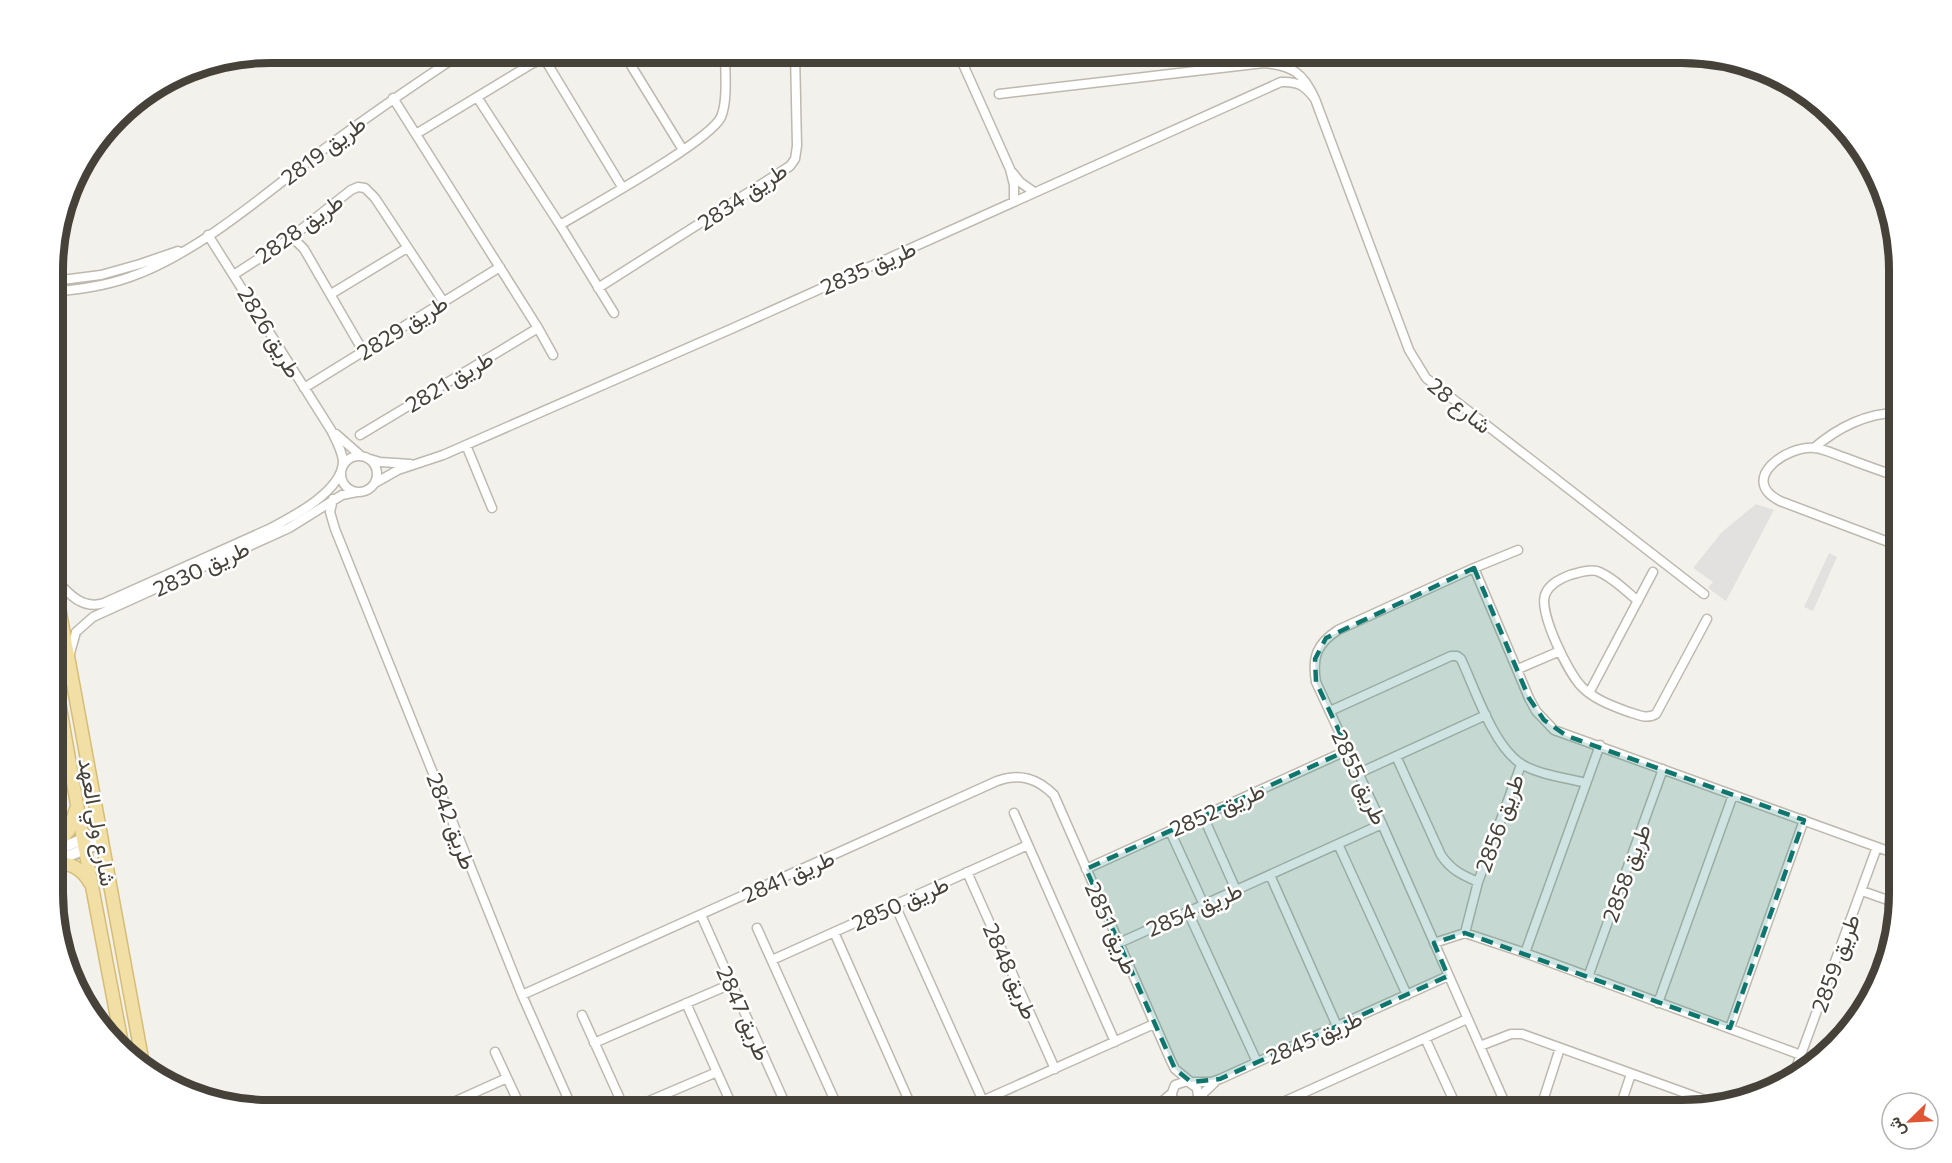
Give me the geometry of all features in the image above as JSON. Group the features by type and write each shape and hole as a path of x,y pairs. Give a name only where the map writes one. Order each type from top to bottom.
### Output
{"main road":[{"name":"شارع ولي العهد","path":"63,634 141,1055"},
{"name":"شارع ولي العهد","path":"63,727 120,1035"},
{"path":"63,838 69,830 76,805"},
{"path":"63,864 74,866 84,874 91,885"}],"street":[{"name":"طريق 2819","path":"63,291 103,286 172,258 208,235 393,98 446,63"},
{"path":"416,134 535,63"},
{"path":"547,63 622,187"},
{"path":"630,63 683,150"},
{"path":"560,225 683,150 709,131 720,119 723,111 725,63"},
{"name":"طريق 2834","path":"598,288 790,166 795,159 797,146 795,63"},
{"path":"963,63 1010,169 1014,186 1014,202"},
{"name":"شارع 28","path":"999,94 1264,63 1285,66 1301,75 1315,99 1401,330 1414,359 1426,378 1704,594"},
{"name":"طريق 2835","path":"375,483 398,470 466,445 731,329 1281,82 1292,81 1300,84 1315,99"},
{"path":"477,97 614,313"},
{"path":"393,98 553,355"},
{"path":"1010,169 1020,182 1034,192"},
{"name":"طريق 2828","path":"234,274 289,239 344,194 358,187 370,192 443,301"},
{"name":"طريق 2826","path":"208,235 331,430 343,459 342,469"},
{"path":"289,239 297,242 304,249 363,351"},
{"path":"331,294 408,248"},
{"name":"طريق 2819","path":"63,280 101,275 184,250"},
{"name":"طريق 2829","path":"304,388 500,267"},
{"path":"127,268 132,276"},
{"path":"101,275 103,286"},
{"name":"طريق 2821","path":"360,435 538,328"},
{"path":"1889,414 1875,416 1839,429 1814,448 1791,452 1769,465 1764,473 1766,490 1772,497 1889,542"},
{"name":"طريق 2826","path":"331,430 364,457"},
{"path":"466,445 492,508"},
{"path":"1814,448 1889,474"},
{"path":"364,457 376,468 375,483 367,490 357,492 345,484 342,469 352,458 364,457"},
{"name":"طريق 2835","path":"364,457 380,462 416,464"},
{"name":"طريق 2830","path":"68,665 73,637 93,617 289,528 315,507 334,485 342,469"},
{"name":"طريق 2830","path":"63,586 83,604 97,605 342,495 357,492"},
{"name":"طريق 2842","path":"333,500 330,512 334,529 522,995 569,1100"},
{"name":"طريق 2842","path":"315,507 334,529"},
{"name":"طريق 2855","path":"1504,1100 1317,682 1314,668 1315,659 1326,638 1338,630 1518,550"},
{"path":"1474,568 1536,711 1554,730 1889,851"},
{"path":"1638,601 1606,576 1591,570 1553,583 1544,596 1544,608 1560,651 1576,681 1589,693 1613,706 1645,717 1656,714 1707,619"},
{"path":"1589,693 1653,572"},
{"path":"1518,669 1560,651"},
{"name":"طريق 2856","path":"1330,711 1451,656 1457,656 1461,659 1499,742 1509,755 1521,765 1586,783"},
{"path":"1359,773 1486,715"},
{"path":"1525,953 1600,746"},
{"name":"طريق 2852","path":"1086,869 1348,750"},
{"name":"طريق 2856","path":"1396,756 1448,866 1457,873 1478,882"},
{"name":"طريق 2856","path":"1465,933 1478,882 1521,765"},
{"name":"طريق 2858","path":"1588,977 1663,769"},
{"name":"طريق 2841","path":"522,995 1003,779 1022,777 1034,780 1054,795"},
{"name":"طريق 2851","path":"1054,795 1175,1070 1191,1082"},
{"path":"1658,1003 1733,795"},
{"path":"1014,813 1116,1042"},
{"path":"1203,816 1236,890"},
{"path":"1730,1028 1804,820"},
{"name":"طريق 2854","path":"1119,943 1382,824"},
{"path":"1170,831 1204,904"},
{"path":"63,857 101,837"},
{"path":"63,848 84,844"},
{"path":"1338,844 1407,995"},
{"name":"طريق 2850","path":"772,960 1028,845"},
{"name":"طريق 2859","path":"1798,1064 1877,847"},
{"name":"طريق 2848","path":"967,873 1055,1069"},
{"name":"طريق 2854","path":"1270,874 1337,1026"},
{"path":"1862,891 1889,900"},
{"path":"895,905 983,1100"},
{"path":"1188,912 1257,1062"},
{"name":"طريق 2847","path":"701,915 783,1100"},
{"path":"757,928 835,1100"},
{"path":"834,932 909,1100"},
{"path":"1434,943 1465,933 1802,1055"},
{"name":"طريق 2845","path":"1191,1082 1201,1083 1220,1079 1448,976"},
{"path":"594,1043 731,984"},
{"path":"686,1003 730,1100"},
{"path":"582,1015 621,1100"},
{"path":"1288,1100 1467,1019"},
{"path":"985,1100 1154,1024"},
{"path":"1480,1046 1511,1034 1522,1034 1631,1074 1693,1100"},
{"path":"1425,1038 1451,1100"},
{"path":"1543,1100 1560,1048"},
{"path":"495,1052 517,1100"},
{"name":"طريق 2851","path":"1171,1061 1174,1079 1172,1090"},
{"path":"650,1100 717,1072"},
{"path":"1622,1100 1631,1074"},
{"path":"458,1100 507,1078"},
{"name":"طريق 2845","path":"1200,1100 1220,1079"},
{"path":"1163,1100 1183,1081 1191,1082 1197,1088 1197,1100"},
{"path":"1172,1090 1174,1100"}],"highlighted area":[{"path":"1474,568 1529,698 1544,720 1567,736 1804,820 1730,1028 1465,933 1434,943 1448,976 1220,1079 1191,1082 1175,1069 1086,869 1348,750 1316,682 1315,659 1326,638"}],"shaded area":[{"path":"1756,504 1774,510 1726,601 1708,588 1713,582 1693,568 1722,532"},
{"path":"1829,553 1837,557 1813,611 1804,607"}]}
